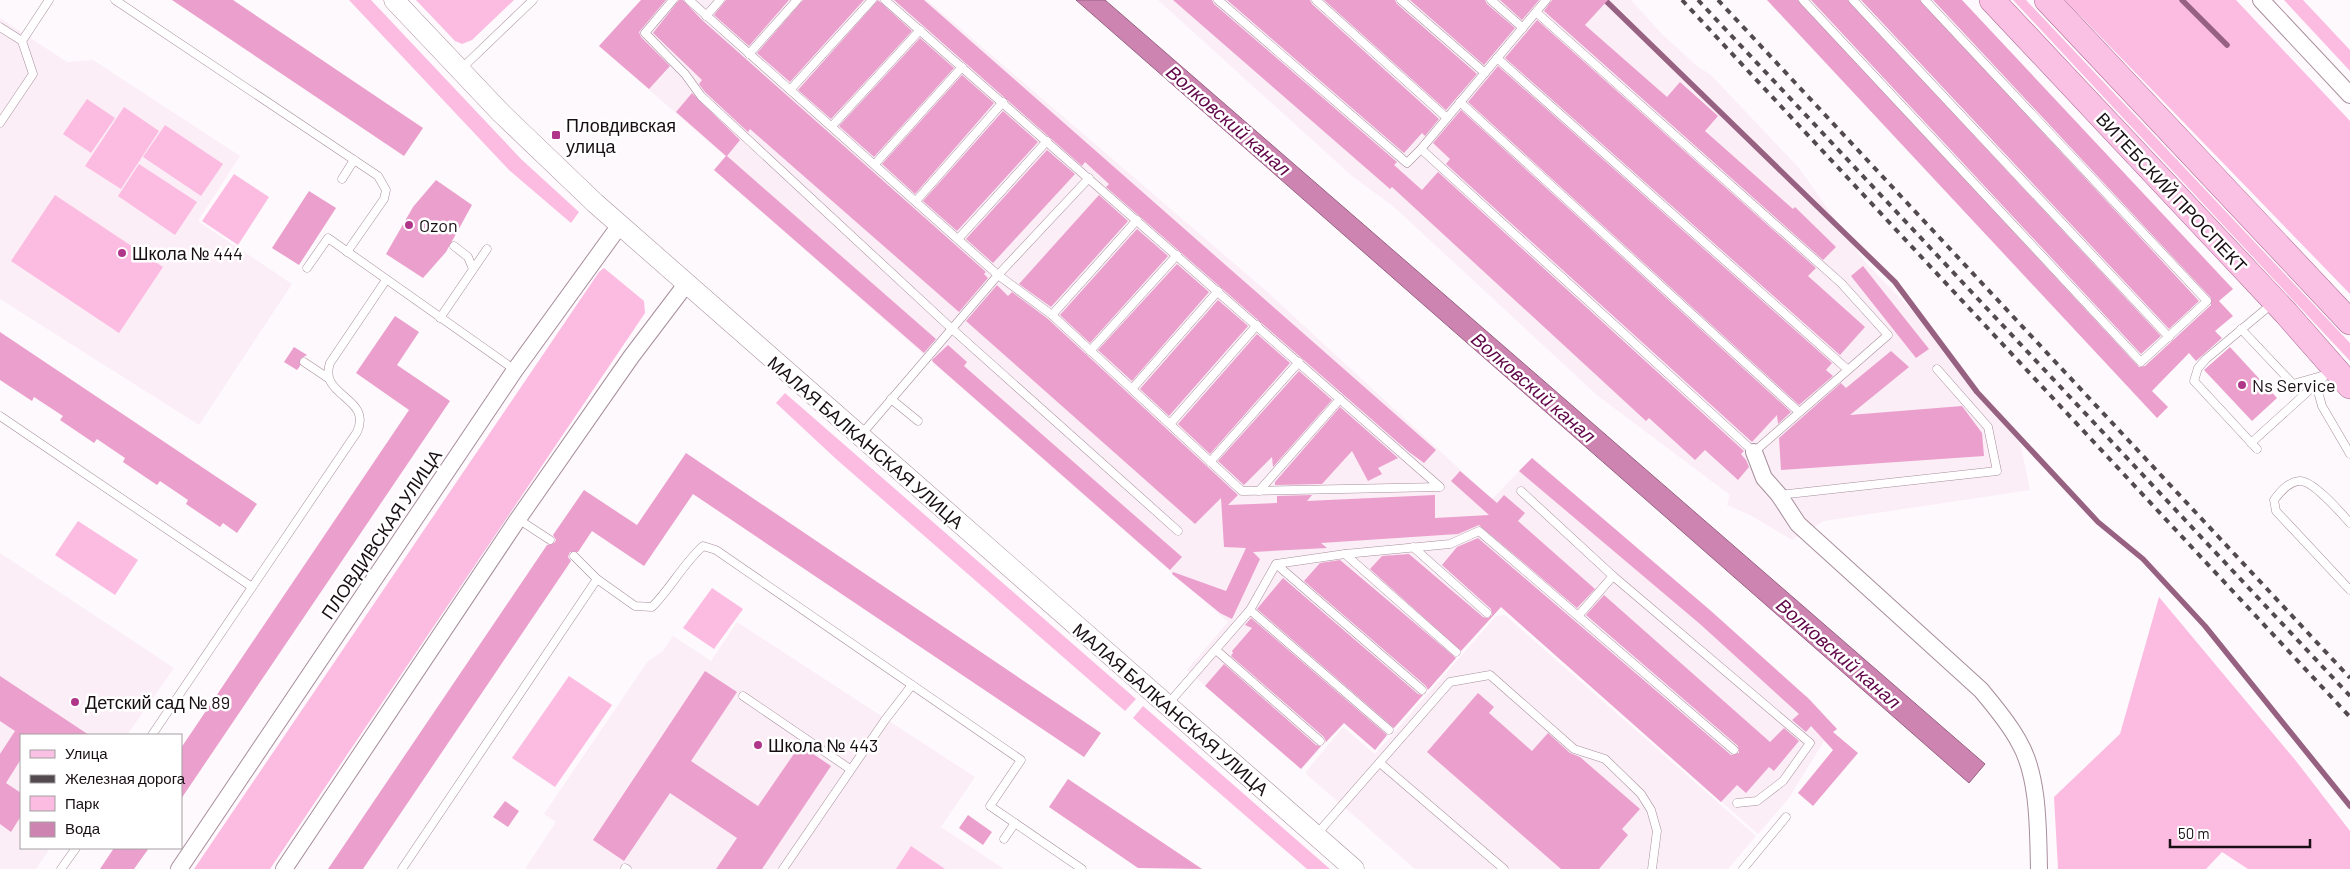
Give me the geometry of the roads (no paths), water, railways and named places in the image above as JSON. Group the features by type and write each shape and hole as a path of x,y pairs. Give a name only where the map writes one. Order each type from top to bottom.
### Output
{"main road":[{"name":"ВИТЕБСКИЙ ПРОСПЕКТ","path":"1992,0 2275,301 2337,376"},
{"path":"2047,0 2350,322"}],"street":[{"name":"МАЛАЯ БАЛКАНСКАЯ УЛИЦА","path":"394,0 547,158 620,225 859,437 1354,869"},
{"path":"2261,0 2348,90"},
{"name":"ПЛОВДИВСКАЯ УЛИЦА","path":"179,869 515,370 620,225"},
{"path":"284,869 518,519 636,351 687,284"},
{"path":"1754,452 1764,478 1779,495 1798,524 1981,690 2005,721 2020,743 2036,799 2039,869"}],"lane":[{"path":"22,41 48,0"},
{"path":"115,0 378,176 386,190 384,199 348,252"},
{"path":"460,70 533,0"},
{"path":"673,0 644,33 685,74 701,96 952,328 1178,531"},
{"path":"689,0 998,275 1052,315 1242,491 1440,487 885,0"},
{"path":"706,16 720,0"},
{"path":"749,54 797,0"},
{"path":"790,90 872,0"},
{"path":"1218,0 1407,163 1421,149 1546,0"},
{"path":"1316,0 1447,118"},
{"path":"1401,0 1485,73"},
{"path":"1491,0 1523,28"},
{"path":"1803,0 2141,362 2207,301 1925,0"},
{"path":"1853,0 2169,336"},
{"path":"1421,149 1754,452 1888,335 1841,282 1536,12"},
{"path":"0,27 22,41 32,74 0,123"},
{"path":"832,126 920,30"},
{"path":"1497,58 1847,369"},
{"path":"875,164 962,67"},
{"path":"916,201 1003,102"},
{"path":"1460,102 1799,412"},
{"path":"958,239 1047,141"},
{"path":"342,178 354,160"},
{"path":"859,437 998,275 1089,178"},
{"path":"1052,315 1137,220"},
{"path":"307,268 328,238 515,370"},
{"path":"454,246 468,257 473,269"},
{"path":"440,318 487,249"},
{"path":"1090,351 1177,255"},
{"path":"328,378 330,363 386,280"},
{"path":"1132,389 1218,291"},
{"path":"2257,449 2194,381 2198,368 2206,359 2275,301"},
{"path":"1170,424 1257,325"},
{"path":"2241,329 2303,396"},
{"path":"153,734 360,425 356,407 336,390 328,378 304,362"},
{"path":"1210,462 1299,362"},
{"path":"1779,495 1997,472 1988,427 1937,368"},
{"path":"2293,384 2337,376"},
{"path":"2251,443 2316,384 2337,376"},
{"path":"2316,384 2322,406 2350,454"},
{"path":"891,399 918,421"},
{"path":"1259,491 1340,399"},
{"path":"0,416 252,587"},
{"path":"2350,523 2339,510 2308,482 2300,480 2290,484 2274,500 2276,511 2350,590"},
{"path":"1521,491 1613,576 1810,743 1783,781 1757,801 1737,803"},
{"path":"518,519 550,540"},
{"path":"1276,564 1345,554 1450,544 1479,531 1734,750"},
{"path":"574,556 597,579 635,606 652,607 662,597 691,557 703,546 716,550 1021,760 990,806 1082,869"},
{"path":"1414,547 1486,613"},
{"path":"1345,554 1456,652"},
{"path":"1167,706 1250,610 1276,564"},
{"path":"1276,564 1422,690"},
{"path":"1578,616 1613,576"},
{"path":"402,869 597,579"},
{"path":"1250,610 1389,730"},
{"path":"1216,650 1320,741"},
{"path":"1316,836 1450,682 1490,675 1574,749 1605,759 1641,794 1651,810 1657,831 1652,869"},
{"path":"783,869 850,769 912,685"},
{"path":"743,696 850,769"},
{"path":"1380,763 1504,869"},
{"path":"1742,869 1786,816"},
{"path":"1004,839 1015,823"},
{"path":"62,869 75,849"}],"water":[{"name":"Волковский канал","path":"1076,0 1105,0 1985,764 1969,783"}],"waterway":[{"path":"1605,0 1895,282 1977,392 2098,522 2143,559 2205,626 2350,806"},
{"path":"2182,0 2227,45"}],"railway":[{"path":"1682,0 2350,717"},
{"path":"1698,0 2350,696"},
{"path":"1718,0 2350,678"}],"place":[{"name":"Пловдивская улица","path":"556,135"},
{"name":"Ozon","path":"409,225"},
{"name":"Школа № 444","path":"122,253"},
{"name":"Ns Service","path":"2242,385"},
{"name":"Детский сад № 89","path":"75,702"},
{"name":"Школа № 443","path":"758,745"}]}
